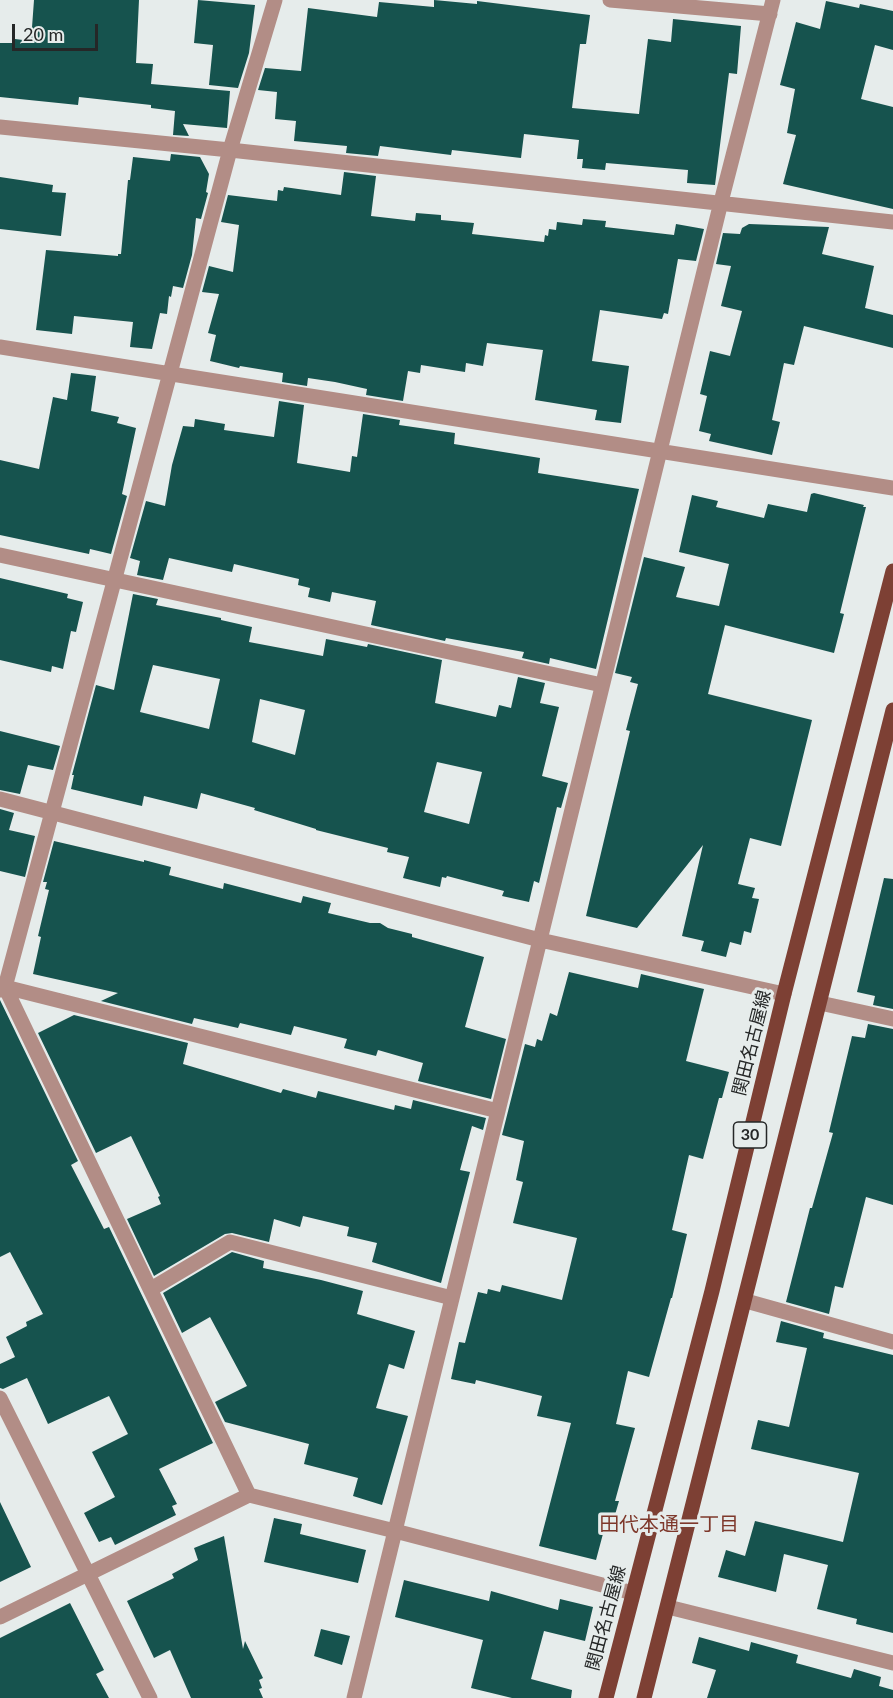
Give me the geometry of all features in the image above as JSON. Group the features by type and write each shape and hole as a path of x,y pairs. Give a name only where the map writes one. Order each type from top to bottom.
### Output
{"main road":[{"name":"関田名古屋線","path":"606,1698 712,1291 784,994 893,571"},
{"name":"30","path":"644,1698 746,1301 893,710"}],"street":[{"path":"249,1495 3,988 230,150 275,0"},
{"path":"354,1698 721,202 771,7 610,0"},
{"path":"0,127 893,222"},
{"path":"0,347 893,488"},
{"path":"0,555 602,685"},
{"path":"0,799 540,940 784,994"},
{"path":"3,988 498,1111"},
{"path":"820,1003 893,1019"},
{"path":"151,1289 230,1242 452,1298"},
{"path":"746,1301 893,1342"},
{"path":"0,1398 150,1698"},
{"path":"0,1617 249,1495 633,1593"},
{"path":"668,1607 893,1664"}],"building":[{"path":"34,0 139,0 136,63 153,64 151,84 230,91 227,128 183,124 189,136 173,135 175,111 151,108 151,105 79,97 78,105 0,97 0,43 15,43 15,39 31,41"},
{"path":"198,0 255,5 249,53 238,88 209,85 213,45 194,43"},
{"path":"434,0 477,4 477,1 590,15 586,44 580,44 572,108 639,114 648,39 671,42 673,19 741,26 737,74 729,73 715,185 687,183 688,170 606,163 605,170 582,168 583,159 577,159 579,140 524,134 521,158 452,150 451,155 380,146 378,156 346,153 347,146 294,141 296,121 275,119 277,92 258,90 265,68 301,71 308,8 377,17 379,2 434,7"},
{"path":"826,1 859,8 860,4 893,11 893,50 875,45 861,99 893,107 893,209 783,184 796,135 787,133 795,89 780,85 796,22 820,29"},
{"path":"171,154 200,157 209,174 206,192 208,193 201,219 196,218 192,255 183,288 173,286 171,297 169,296 167,314 160,313 152,349 130,347 133,322 74,316 72,334 36,330 46,250 118,256 121,254 128,180 130,180 133,157 170,161"},
{"path":"344,172 376,176 371,216 415,221 416,213 441,215 441,220 474,223 472,234 544,242 549,229 556,230 557,222 582,225 583,219 606,221 605,227 674,235 676,224 704,229 696,261 678,259 668,314 664,313 662,319 600,310 592,361 629,366 621,423 595,420 597,410 535,400 543,350 487,343 483,366 466,363 465,372 421,365 420,373 408,371 403,401 366,395 367,389 335,382 308,378 307,386 282,382 283,373 240,366 239,368 210,361 216,335 208,333 219,294 202,292 209,266 233,272 239,225 221,222 228,195 277,201 278,190 283,191 284,187 341,195"},
{"path":"0,177 53,185 52,192 66,193 61,236 0,229"},
{"path":"749,224 829,227 822,254 874,266 865,308 893,315 893,348 804,326 794,365 784,363 772,420 780,422 772,455 709,441 711,434 699,431 707,396 700,394 710,351 730,356 742,311 721,306 731,266 716,264 723,233 740,234 742,228"},
{"path":"71,373 96,376 91,411 119,417 117,423 136,428 122,494 127,496 111,554 90,549 89,554 0,535 0,460 39,469 53,397 67,400"},
{"path":"279,401 304,405 297,463 350,472 352,456 357,457 363,414 400,420 399,425 455,433 454,444 540,458 538,473 639,489 596,669 550,658 549,664 522,658 524,652 446,638 445,641 371,625 376,601 332,592 330,602 308,597 310,588 298,585 299,579 234,564 232,572 169,558 163,580 137,575 140,561 130,558 146,501 165,506 172,465 183,426 194,427 195,419 225,424 224,430 274,437"},
{"path":"811,494 866,507 840,613 844,614 834,653 725,625 708,694 812,720 781,846 750,838 738,884 755,888 752,898 759,899 751,933 744,931 741,945 730,942 726,957 701,951 704,941 682,936 703,845 637,928 586,916 630,731 626,730 638,684 630,682 632,677 615,673 644,557 685,567 676,597 719,606 729,564 679,552 692,495 718,501 716,507 764,518 768,504 807,512"},
{"path":"0,578 68,594 67,598 83,602 76,632 71,631 63,669 52,666 51,672 0,660"},
{"path":"133,594 158,599 156,605 221,618 221,620 252,627 249,642 323,656 326,639 367,647 368,644 442,660 435,703 496,717 499,705 511,708 518,677 545,683 540,703 559,707 542,776 568,783 561,808 557,807 539,883 534,881 529,902 502,896 504,891 447,876 442,877 440,887 403,878 409,857 387,852 388,848 316,830 254,810 255,808 201,793 197,809 144,796 142,806 71,789 74,775 72,775 96,685 114,690","holes":["153,665 220,679 209,729 140,712","260,699 305,710 295,755 252,742","437,762 482,772 469,824 424,812"]},
{"path":"0,731 60,746 53,770 28,765 20,794 0,790"},
{"path":"0,809 14,813 9,830 35,836 25,877 0,871"},
{"path":"54,841 171,867 169,875 223,889 224,883 301,903 303,896 331,903 328,913 370,923 380,923 388,928 412,934 412,937 484,957 465,1027 506,1039 491,1099 418,1081 423,1063 378,1050 376,1056 344,1048 347,1039 294,1026 291,1035 240,1023 238,1028 194,1018 192,1024 101,1001 118,993 33,974 41,937 38,936 49,890 45,889 47,882 43,882"},
{"path":"884,878 893,879 893,1009 873,1005 875,996 857,992"},
{"path":"569,972 638,988 641,974 704,989 686,1061 729,1072 722,1098 719,1098 703,1159 689,1155 672,1230 687,1234 672,1298 649,1377 628,1371 616,1424 635,1428 615,1501 619,1501 610,1532 604,1530 596,1560 539,1546 571,1423 537,1416 542,1396 476,1380 475,1384 451,1379 459,1342 465,1343 478,1292 487,1294 488,1289 500,1292 502,1285 562,1300 577,1238 513,1223 523,1182 516,1180 524,1141 502,1135 525,1044 535,1047 537,1039 542,1041 550,1013 557,1016"},
{"path":"0,1000 78,1161 71,1165 104,1229 109,1227 213,1443 159,1469 177,1504 172,1506 176,1515 115,1545 111,1537 99,1542 84,1513 115,1497 92,1452 128,1434 109,1396 48,1424 27,1378 3,1389 0,1388 0,1364 15,1357 6,1337 27,1326 26,1322 43,1314 10,1252 0,1257"},
{"path":"74,1015 188,1043 183,1064 281,1093 283,1089 316,1098 318,1091 394,1110 395,1105 411,1109 413,1100 486,1118 483,1130 472,1126 460,1170 470,1172 441,1283 372,1262 377,1243 347,1236 349,1227 303,1216 300,1227 274,1219 269,1242 232,1233 225,1234 154,1276 127,1219 161,1204 158,1197 160,1196 131,1136 96,1153 38,1033"},
{"path":"868,1024 893,1029 893,1205 866,1197 843,1288 835,1286 829,1314 786,1302 810,1208 812,1208 833,1133 829,1132 852,1036 865,1038"},
{"path":"232,1252 264,1261 263,1268 363,1291 357,1314 415,1331 404,1369 389,1364 376,1408 408,1416 382,1505 353,1496 358,1478 304,1464 309,1444 225,1422 215,1402 247,1386 210,1317 182,1333 163,1293"},
{"path":"781,1321 824,1333 823,1338 893,1355 893,1633 856,1624 857,1619 817,1609 828,1565 784,1554 776,1592 718,1577 726,1550 745,1556 755,1521 843,1542 859,1473 751,1449 758,1420 789,1427 807,1348 776,1342"},
{"path":"0,1502 31,1567 0,1582"},
{"path":"274,1518 302,1524 300,1534 366,1550 358,1583 264,1562"},
{"path":"224,1536 243,1649 245,1641 263,1678 259,1680 262,1688 259,1689 263,1698 191,1698 170,1650 154,1658 127,1601 174,1578 172,1574 198,1560 194,1548"},
{"path":"404,1580 489,1601 491,1591 558,1610 560,1599 593,1607 585,1641 544,1631 531,1679 572,1690 571,1698 512,1698 471,1688 483,1640 395,1617"},
{"path":"70,1603 104,1670 96,1674 109,1698 0,1698 0,1638"},
{"path":"321,1629 350,1636 342,1665 314,1656"},
{"path":"699,1637 749,1651 751,1642 798,1655 796,1663 851,1678 854,1669 881,1677 879,1686 893,1690 893,1698 707,1698 716,1670 692,1663"}],"district":[{"name":"田代本通一丁目","path":"669,1525"}]}
